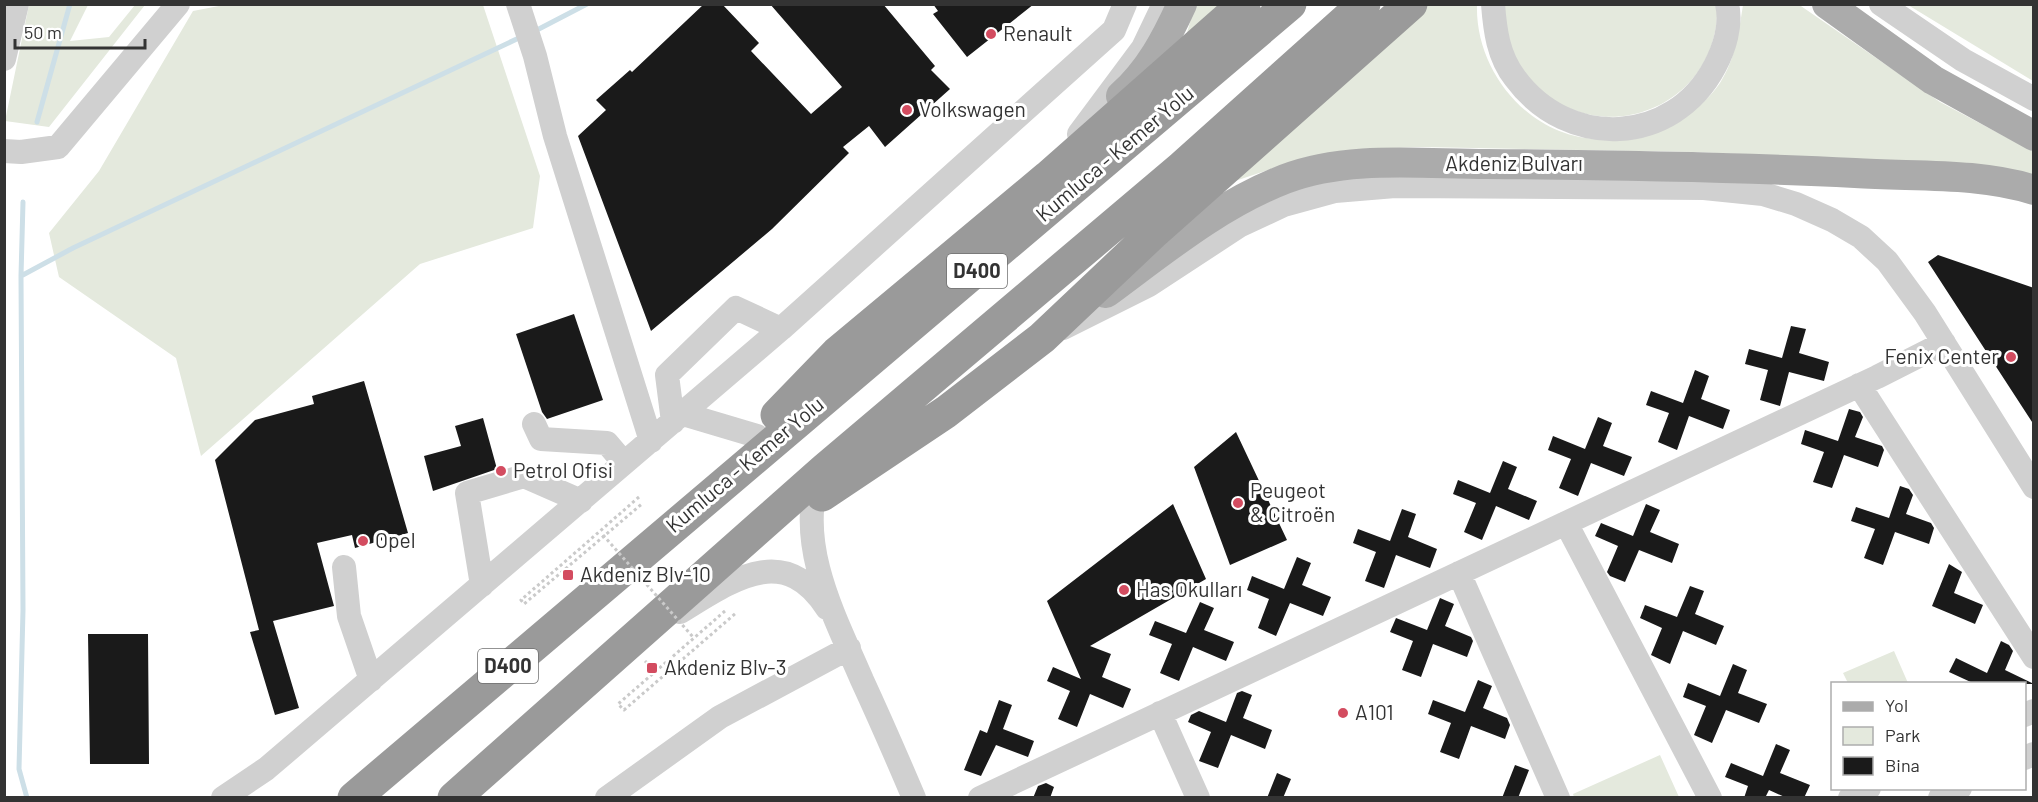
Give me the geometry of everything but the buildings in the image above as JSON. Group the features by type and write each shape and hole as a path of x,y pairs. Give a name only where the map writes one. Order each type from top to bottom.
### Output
{"highway":[{"name":"Kumluca - Kemer Yolu","path":"661,536 837,353 1048,177 1244,4"},
{"name":"Kumluca - Kemer Yolu","path":"661,536 1290,4"},
{"name":"D400","path":"454,798 718,564 817,487 1364,4"},
{"name":"D400","path":"817,487 946,412 1042,338 1152,234 1411,4"},
{"name":"D400","path":"354,798 661,536"}],"main road":[{"path":"837,353 927,266 1128,90 1162,46 1182,4"},
{"path":"1827,4 1933,80 2034,136"},
{"name":"Akdeniz Bulvarı","path":"1042,338 1195,226 1286,178 1334,167 1375,164 1480,164 1785,170 1984,180 2034,190"}],"street":[{"path":"4,59 17,4"},
{"path":"4,151 21,153 58,147 178,4"},
{"path":"518,4 535,56 555,136 651,441"},
{"path":"1078,134 1143,48 1164,4"},
{"path":"1493,4 1496,39 1514,77 1538,104 1570,123 1605,130 1643,127 1679,109 1706,84 1724,49 1728,4"},
{"path":"1881,4 1964,60 2034,99"},
{"path":"223,798 266,769 781,329 1114,30 1125,5"},
{"path":"1042,338 1149,285 1239,226 1284,205 1335,191 1395,186 1704,188 1763,194 1796,204 1861,237 1887,261 1944,343 2034,487"},
{"path":"678,418 667,375 736,308 781,329"},
{"path":"980,798 1859,386 1944,343"},
{"path":"1859,386 2034,657"},
{"path":"678,418 757,436"},
{"path":"534,424 541,440 607,443 624,463"},
{"path":"482,585 467,493 524,476 580,501"},
{"path":"817,487 817,564 824,590 914,798"},
{"path":"1566,523 1710,798"},
{"path":"344,567 349,616 370,680"},
{"path":"634,639 744,574 772,570 799,579 819,596 844,638"},
{"path":"1459,573 1558,798"},
{"path":"607,798 720,717 844,638"},
{"path":"1160,713 1198,798"},
{"path":"1850,798 1867,790"},
{"path":"1940,798 1958,790"}],"path":[{"path":"639,497 521,600 524,604 643,503"},
{"path":"603,535 693,638"},
{"path":"732,604 618,704 624,710 736,613"}],"green space":[{"path":"1429,4 1477,5 1479,30 1486,55 1497,78 1513,98 1532,115 1553,128 1578,137 1609,139 1669,121 1697,107 1713,92 1725,74 1736,45 1743,5 1798,4 1940,102 2034,152 2033,178 1834,158 1695,152 1421,147 1363,149 1307,157 1229,183"},
{"path":"29,5 88,5 70,41 109,37 135,5 145,5 49,127 5,121"},
{"path":"224,5 483,5 540,176 533,228 420,264 201,456 176,358 59,277 49,233 99,171 193,11"},
{"path":"1195,5 1228,5 1184,43"},
{"path":"1504,5 1717,5 1713,39 1701,68 1681,91 1655,107 1626,116 1596,116 1565,106 1537,87 1527,76 1518,64 1509,43"},
{"path":"1908,5 2033,5 2033,81"},
{"path":"1894,651 1908,682 1848,682 1843,673"},
{"path":"1660,755 1679,797 1574,797 1573,794"}],"waterway":[{"path":"37,122 70,4"},
{"path":"535,31 587,4"},
{"path":"27,798 19,769 23,610 21,276 73,248 521,37"},
{"path":"21,276 23,202"}],"place":[{"name":"Renault","path":"991,34"},
{"name":"Volkswagen","path":"907,110"},
{"name":"Fenix Center","path":"2011,357"},
{"name":"Petrol Ofisi","path":"501,471"},
{"name":"Peugeot & Citroën","path":"1238,503"},
{"name":"Opel","path":"363,541"},
{"name":"Akdeniz Blv-10","path":"568,575"},
{"name":"Has Okulları","path":"1124,590"},
{"name":"Akdeniz Blv-3","path":"652,668"},
{"name":"A101","path":"1343,713"}]}
